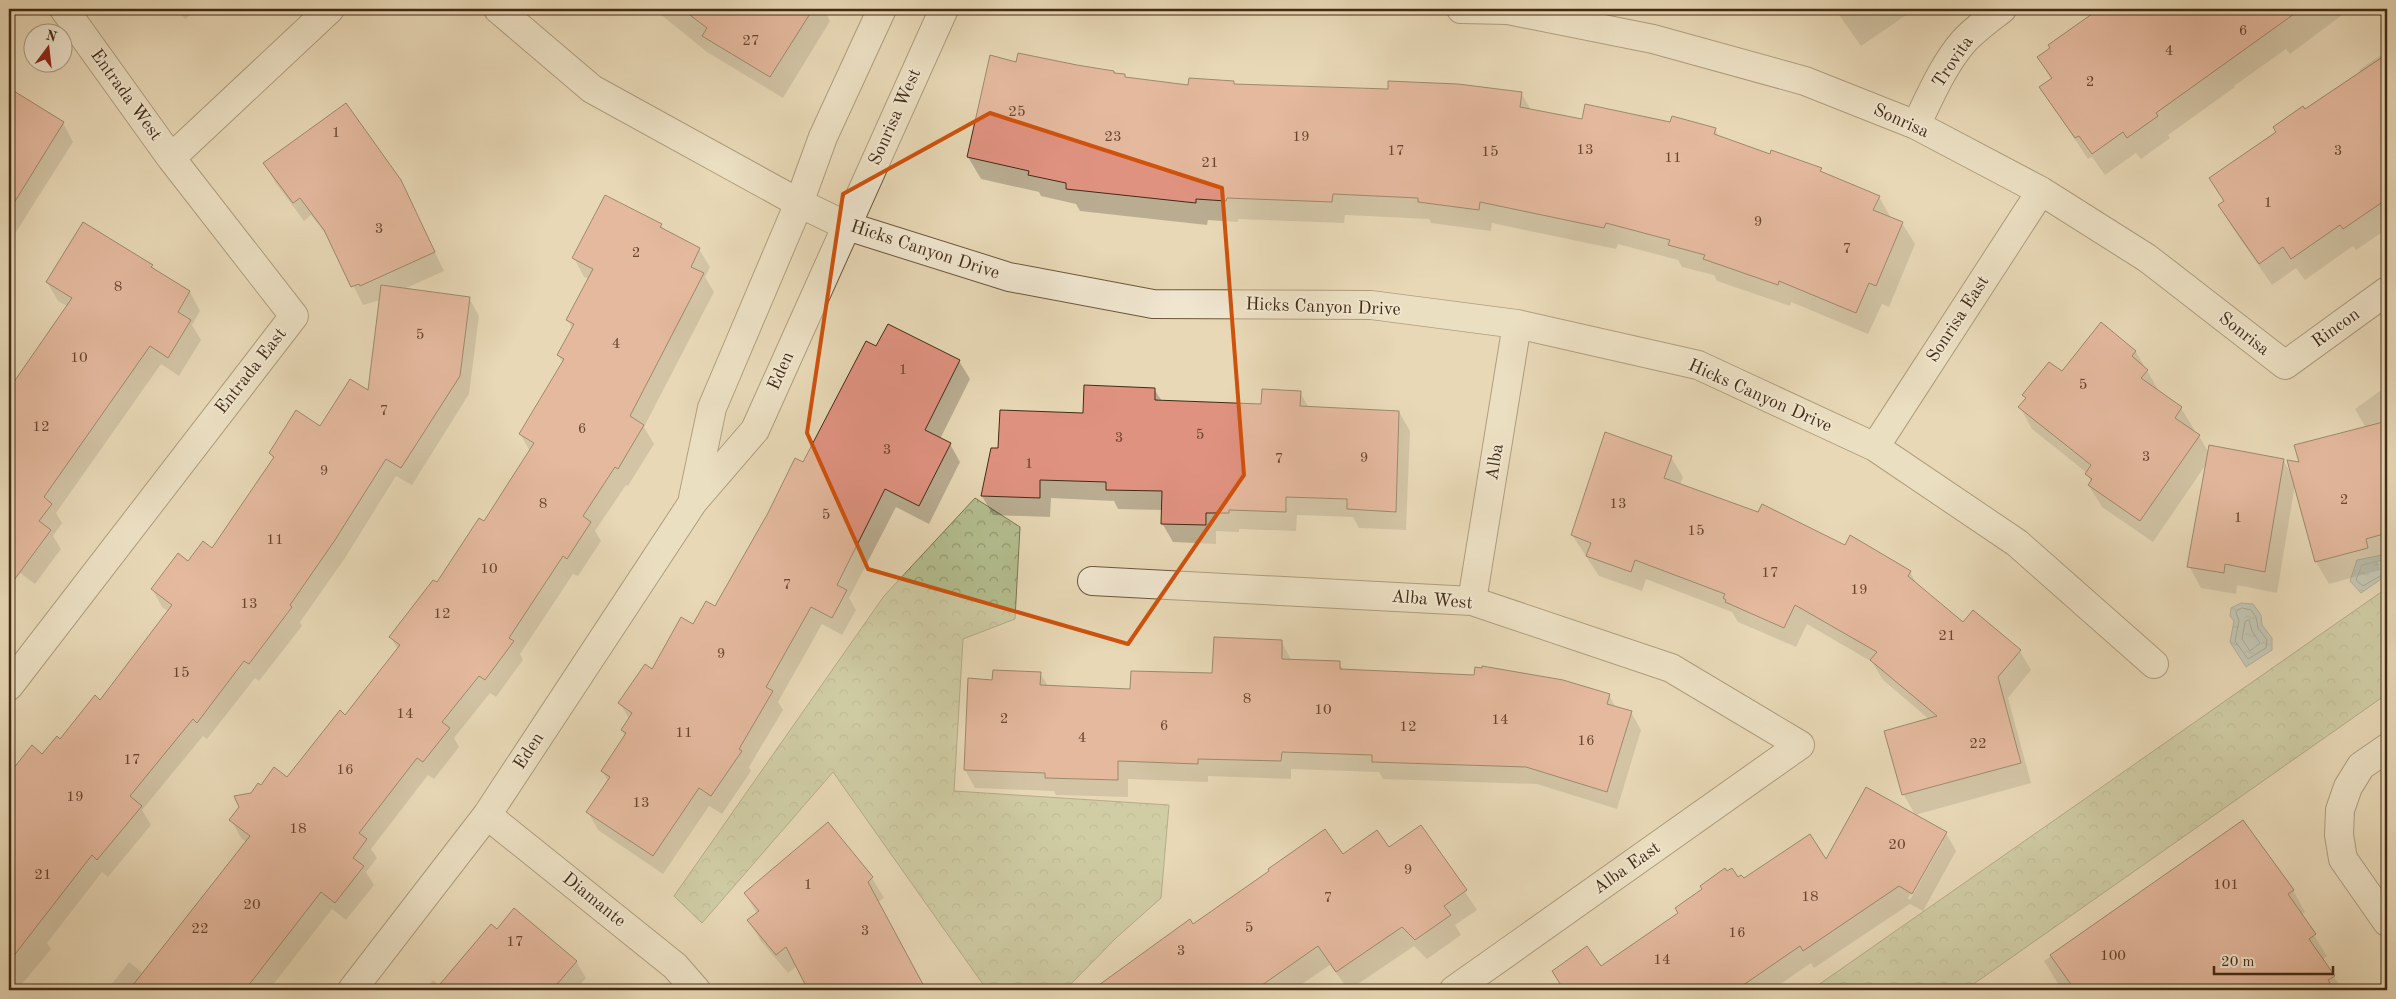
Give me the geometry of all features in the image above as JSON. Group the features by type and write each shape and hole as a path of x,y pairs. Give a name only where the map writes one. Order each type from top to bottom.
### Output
{"street":[{"name":"Entrada West","path":"64,9 171,158"},
{"path":"171,158 330,9"},
{"name":"Hicks Canyon Drive","path":"498,9 592,89 799,204 847,226 1009,277 1153,304 1371,305 1517,324 1698,365 1875,447 2017,543 2154,664"},
{"path":"799,204 823,137 882,9"},
{"name":"Sonrisa West","path":"847,226 944,9"},
{"name":"Sonrisa","path":"1461,9 1509,10 1652,39 1805,81 1916,125 2040,191 2147,258 2285,365"},
{"name":"Trovita","path":"1916,125 1940,77 1963,42 2002,9"},
{"name":"Entrada East","path":"9,686 294,316 171,158"},
{"name":"Sonrisa East","path":"1875,447 2040,191"},
{"name":"Eden","path":"693,502 712,408 799,204"},
{"name":"Eden","path":"352,990 487,815 693,502 755,430 847,226"},
{"name":"Rincon","path":"2285,365 2387,292"},
{"name":"Alba","path":"1472,601 1517,324"},
{"name":"Alba West","path":"1092,580 1472,601 1670,668 1800,745"},
{"name":"Alba East","path":"1454,990 1800,745"},
{"path":"2387,748 2361,766 2348,787 2340,810 2339,835 2343,859 2387,922"},
{"name":"Diamante","path":"487,815 675,966 696,990"}],"highlighted area":[{"path":"990,113 1222,188 1244,475 1128,644 868,569 807,433 843,194"}],"green space":[{"path":"975,498 1020,527 1015,619 963,639 954,791 1169,805 1161,898 1116,938 1065,990 987,990 833,772 702,923 674,896 884,596"},
{"path":"2387,588 2387,694 1965,990 1811,990"}],"water":[{"path":"2387,554 2387,575 2361,593 2350,581 2357,560"},
{"path":"2241,603 2253,604 2261,615 2262,625 2272,638 2272,650 2246,667 2230,642 2234,621 2230,616 2231,608"}],"building":[{"path":"682,9 813,9 770,77 702,36 707,28"},
{"path":"2099,9 2301,9 2156,113 2158,116 2127,138 2123,132 2092,154 2079,136 2075,138 2039,87 2052,78 2037,57 2050,48 2048,45"},
{"path":"1018,53 1114,71 1114,73 1125,74 1125,77 1188,85 1189,78 1234,81 1234,84 1388,89 1388,81 1458,84 1522,92 1520,107 1582,119 1585,104 1670,122 1672,116 1716,128 1714,134 1770,154 1771,150 1822,168 1820,171 1880,196 1873,210 1903,222 1876,286 1869,283 1856,313 1779,281 1778,285 1703,259 1705,255 1668,245 1670,240 1606,223 1604,228 1480,202 1479,210 1418,202 1418,198 1333,194 1332,202 1227,198 1226,201 1196,199 1196,203 1066,189 1066,183 1028,175 1029,171 967,157 990,55 1016,62"},
{"path":"2387,54 2387,199 2343,229 2340,225 2291,259 2283,247 2259,264 2218,205 2224,201 2209,178 2276,132 2273,127 2303,106 2305,109"},
{"path":"9,88 64,122 9,211"},
{"path":"346,103 401,180 435,252 360,286 359,284 351,287 324,230 300,198 293,203 263,163"},
{"path":"605,195 662,224 660,227 700,248 691,267 704,273 630,416 644,425 618,469 615,467 583,516 591,522 567,559 563,556 509,638 514,641 485,680 479,676 442,722 450,728 423,762 417,758 359,833 367,839 353,858 364,866 335,903 321,892 245,990 129,990 250,836 229,820 239,807 234,796 251,793 258,783 261,785 274,767 287,777 340,710 345,715 400,645 389,637 433,580 437,582 479,518 484,521 534,443 519,434 564,359 557,355 574,324 566,320 593,269 572,258"},
{"path":"83,222 153,265 151,267 190,291 178,312 191,320 168,358 150,346 44,497 52,504 39,521 51,530 9,587 9,389 72,298 46,282"},
{"path":"381,285 470,297 460,376 401,468 386,459 335,540 290,605 292,607 249,664 244,661 197,723 193,719 130,796 142,806 97,860 92,855 9,962 9,774 32,745 42,754 57,736 60,739 95,695 100,700 172,605 151,589 178,553 188,561 203,541 212,548 274,457 269,453 296,410 320,426 350,379 368,390"},
{"path":"2101,322 2136,351 2132,356 2148,370 2141,378 2182,407 2175,418 2200,435 2140,521 2088,485 2092,479 2085,474 2091,465 2018,407 2026,398 2022,395 2049,362 2062,371"},
{"path":"888,324 960,360 925,430 951,443 919,506 885,489 837,585 847,590 832,618 811,607 766,687 773,691 739,749 742,751 711,796 699,788 653,856 586,812 610,777 601,771 626,733 621,730 632,713 618,703 645,664 652,669 681,617 693,624 706,601 715,606 768,513 795,458 803,462 866,341 876,346"},
{"path":"1084,385 1155,388 1155,400 1261,404 1262,389 1301,391 1300,406 1399,411 1396,512 1347,509 1347,499 1286,497 1286,512 1229,510 1229,513 1206,513 1206,525 1161,524 1162,491 1106,490 1106,482 1040,480 1040,498 981,496 991,448 998,448 1000,410 1083,413"},
{"path":"2387,421 2387,533 2366,539 2368,548 2315,562 2287,460 2299,462 2294,445"},
{"path":"1605,432 1672,456 1664,478 1758,512 1762,504 1845,545 1850,535 1911,571 1908,576 1963,622 1973,610 2021,650 1998,677 2021,763 1902,795 1884,731 1937,716 1870,660 1877,652 1795,605 1784,628 1725,602 1726,600 1723,598 1725,594 1635,560 1631,572 1586,556 1591,543 1571,535"},
{"path":"2209,445 2284,459 2265,572 2225,564 2224,573 2187,567"},
{"path":"1214,637 1282,640 1282,659 1340,661 1340,669 1474,675 1475,667 1482,668 1482,666 1563,680 1610,694 1607,704 1632,711 1607,792 1526,767 1372,762 1372,755 1282,752 1281,761 1198,759 1198,764 1118,761 1118,780 1045,778 1045,773 964,770 968,678 992,680 993,670 1041,672 1040,685 1130,689 1131,671 1212,673"},
{"path":"1866,787 1947,832 1912,894 1899,886 1803,951 1800,946 1736,990 1564,990 1552,971 1587,946 1601,966 1678,913 1675,908 1702,889 1700,886 1725,868 1727,871 1732,868 1738,877 1741,875 1744,878 1810,834 1826,859"},
{"path":"2243,820 2294,890 2288,894 2316,934 2309,939 2335,976 2328,980 2334,990 2075,990 2050,955"},
{"path":"828,822 873,877 868,882 926,990 808,990 786,947 776,955 747,920 759,911 744,893"},
{"path":"1421,825 1467,890 1444,906 1451,915 1415,940 1402,927 1336,972 1318,946 1255,990 1092,990 1190,919 1193,924 1325,829 1343,854 1377,830 1389,847"},
{"path":"514,908 577,961 552,990 435,990 491,924 497,929"}]}
